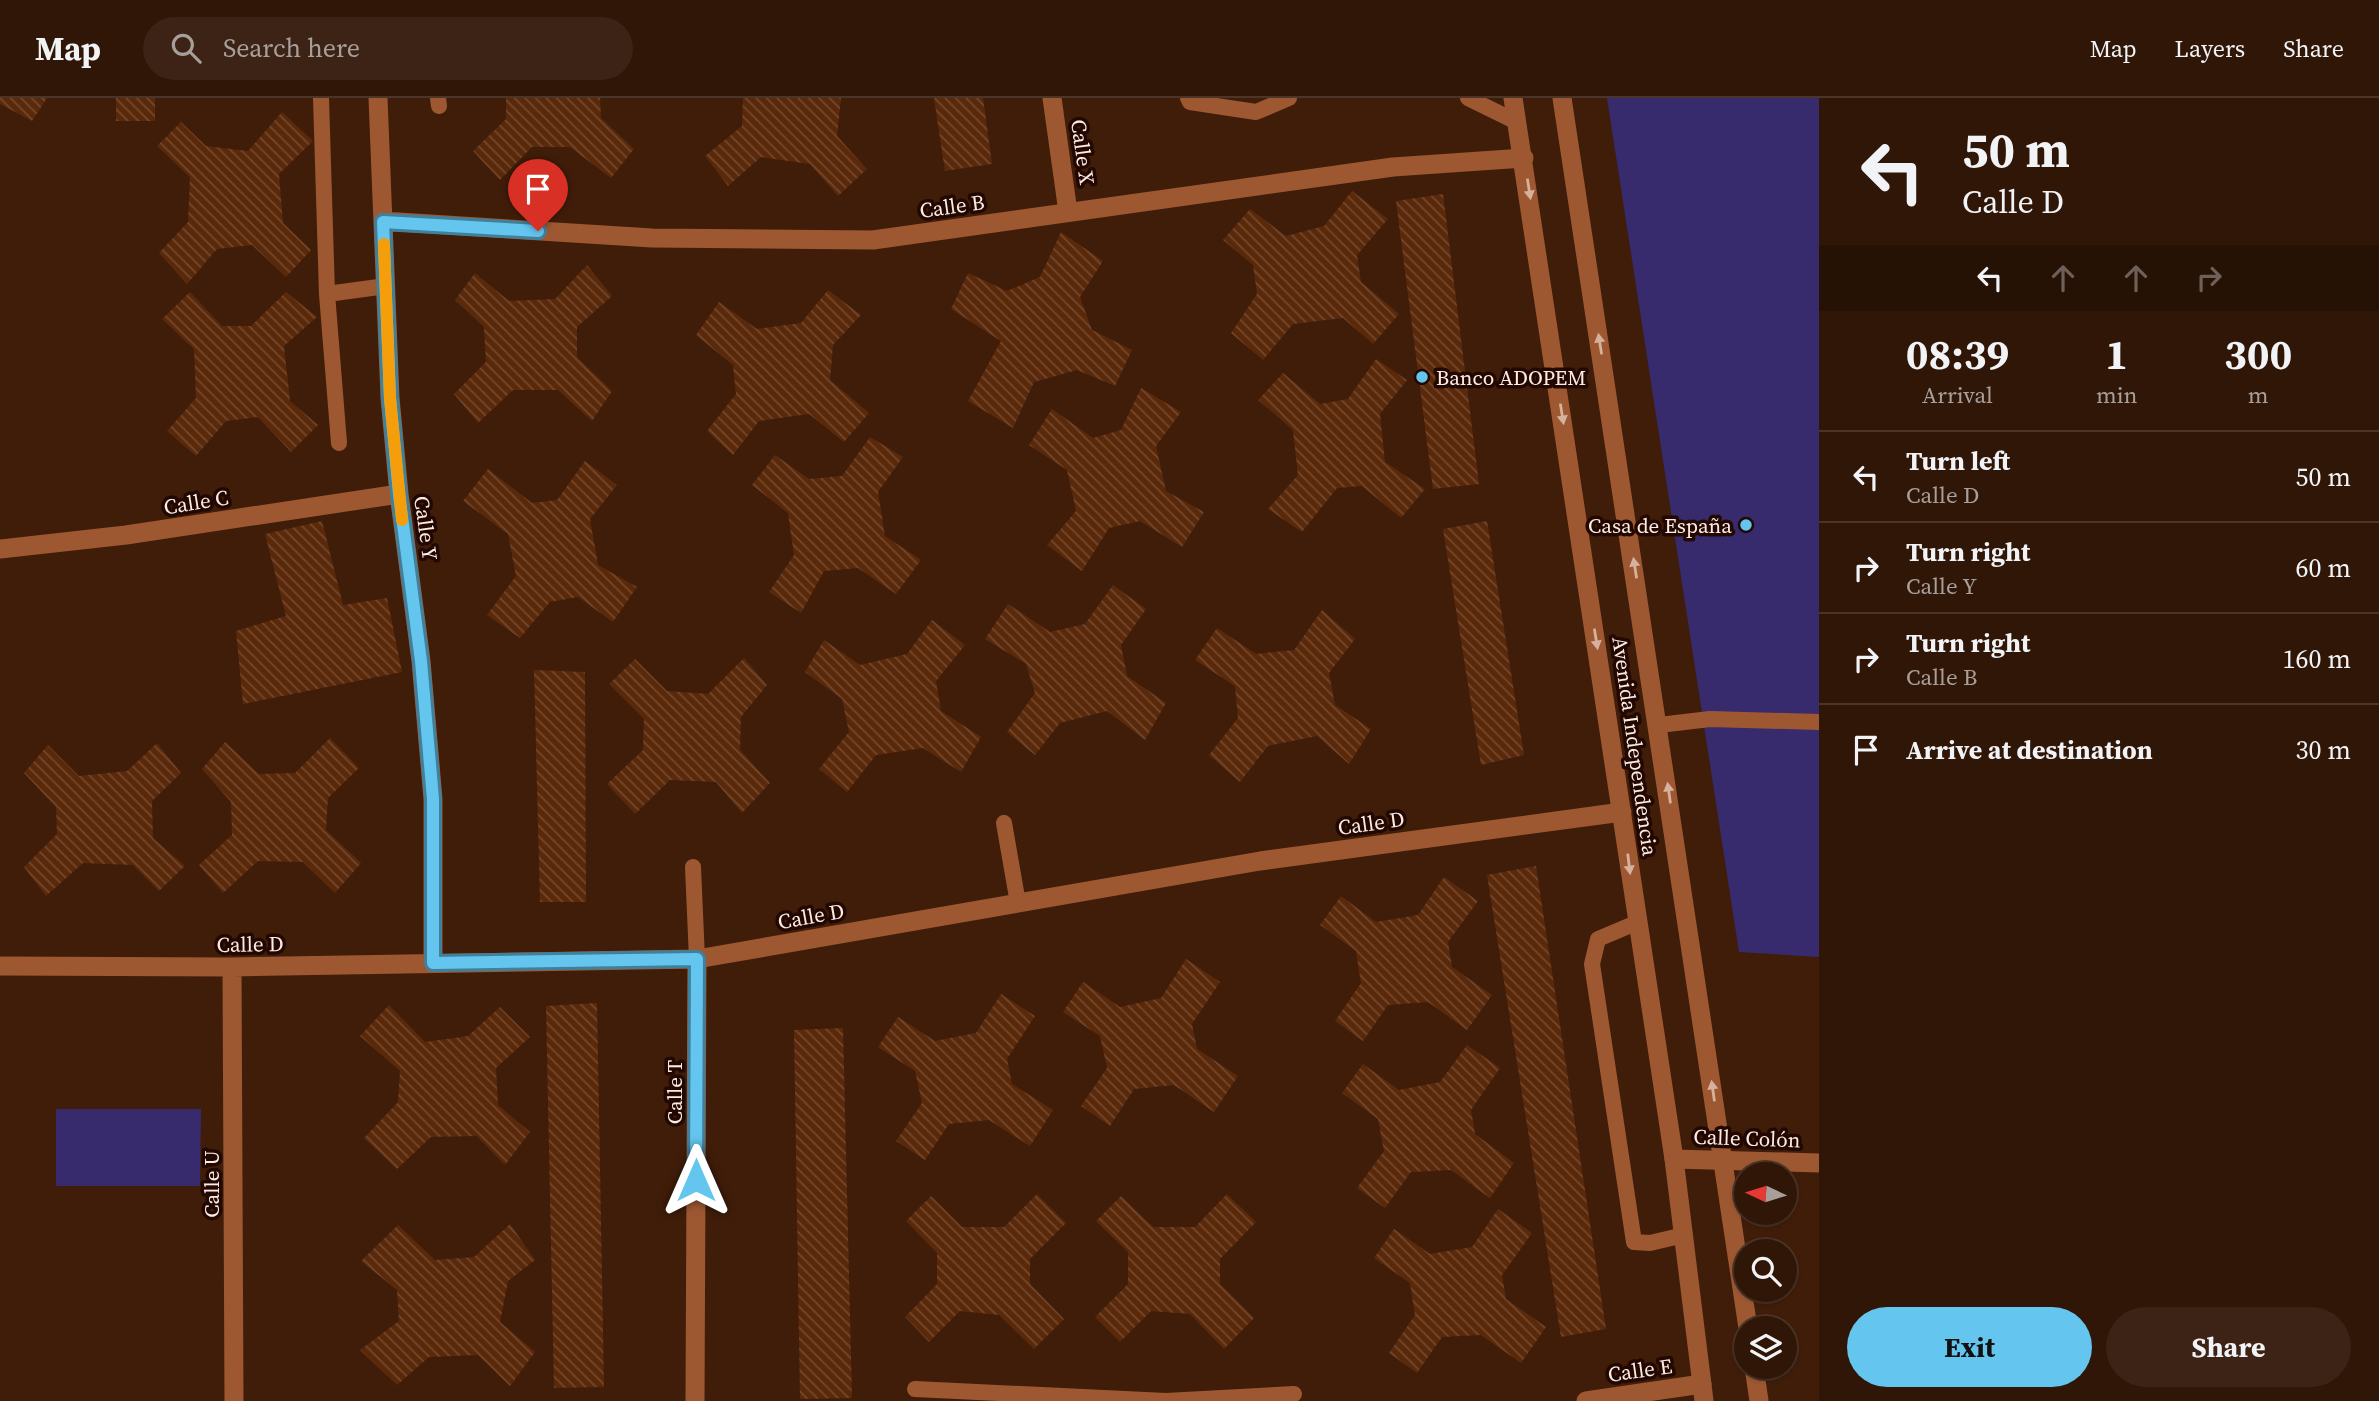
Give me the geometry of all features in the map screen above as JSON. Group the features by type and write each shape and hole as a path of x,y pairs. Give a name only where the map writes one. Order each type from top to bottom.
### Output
{"street":[{"name":"Calle Y","path":"378,98 390,398 399,494 421,661 433,799 433,963"},
{"name":"Calle X","path":"1052,98 1068,212"},
{"name":"Avenida Independencia","path":"1513,98 1622,812 1636,923 1674,1159 1703,1393"},
{"name":"Avenida Independencia","path":"1562,98 1659,725 1746,1316"},
{"name":"Calle B","path":"383,222 652,238 873,240 1393,167 1524,158"},
{"name":"Calle C","path":"0,549 126,535 399,494"},
{"name":"Calle D","path":"0,966 232,967 697,959 1260,861 1622,812"},
{"name":"Calle T","path":"695,1401 697,959"},
{"name":"Calle U","path":"232,967 234,1401"},
{"name":"Calle Colón","path":"1674,1159 1723,1158 1819,1163"},
{"path":"1756,1379 1759,1401"},
{"name":"Calle E","path":"1586,1401 1703,1393"}],"lane":[{"path":"321,98 327,294 339,443"},
{"path":"1188,98 1190,102 1256,112 1289,98"},
{"path":"1468,98 1517,121"},
{"path":"327,294 386,286"},
{"path":"1659,725 1710,719 1819,722"},
{"path":"1004,823 1018,903"},
{"name":"Calle T","path":"693,867 697,959"},
{"path":"1636,923 1598,939 1592,964 1632,1229 1634,1242 1642,1244 1684,1235"},
{"path":"915,1389 1166,1401 1294,1394"}],"shaded area":[{"name":"Casa de España","path":"1607,98 1819,98 1819,957 1739,952"},
{"path":"56,1109 201,1109 200,1186 56,1186"}],"building":[{"path":"0,98 47,98 32,121 0,104"},
{"path":"116,98 155,98 155,121 116,121"},
{"path":"506,98 600,98 601,118 634,149 611,178 570,147 532,147 500,180 473,151 506,119"},
{"path":"743,98 841,98 837,136 867,169 838,196 810,164 761,157 728,186 705,156 742,126"},
{"path":"934,98 983,98 992,164 945,171"},
{"path":"282,112 313,141 279,174 283,223 311,250 286,277 252,245 217,249 187,284 159,253 188,222 190,177 157,146 181,122 206,146 248,151"},
{"path":"1352,191 1388,219 1357,255 1361,282 1399,314 1373,344 1343,318 1293,324 1263,360 1231,333 1257,294 1253,265 1223,240 1250,209 1286,236 1324,226"},
{"path":"1443,194 1479,484 1433,489 1396,201"},
{"path":"1061,232 1103,261 1080,297 1092,330 1132,350 1115,386 1077,370 1034,382 1013,428 968,401 1001,341 951,309 968,273 1007,291 1040,277"},
{"path":"587,265 612,296 577,327 577,357 612,391 592,421 558,390 513,390 478,423 454,394 486,362 484,327 455,300 475,273 509,301 555,299"},
{"path":"828,290 861,315 833,345 830,380 869,413 844,442 809,414 759,421 733,455 707,431 736,394 733,365 696,335 719,302 757,329 801,323"},
{"path":"190,292 222,326 251,326 286,292 317,317 284,346 290,401 318,425 291,452 258,417 226,421 196,456 167,431 196,398 194,349 162,319"},
{"path":"1376,359 1407,380 1380,414 1385,462 1425,489 1401,518 1362,486 1337,488 1302,532 1268,509 1298,475 1293,430 1258,400 1283,373 1320,404 1348,399"},
{"path":"1141,388 1181,412 1156,446 1166,491 1204,512 1182,547 1140,521 1109,528 1082,571 1047,545 1076,511 1067,470 1029,445 1052,409 1093,438 1121,430"},
{"path":"870,437 903,457 878,492 885,536 921,560 896,594 858,568 824,571 801,613 769,592 794,555 788,513 752,485 775,455 809,479 842,476"},
{"path":"585,461 617,485 590,519 598,565 637,587 613,622 578,597 550,602 520,638 487,615 516,576 508,534 463,501 488,469 532,503 557,500"},
{"path":"322,521 343,605 387,598 402,672 243,704 236,631 286,616 265,534"},
{"path":"1487,521 1524,755 1481,765 1443,529"},
{"path":"1113,585 1146,609 1121,645 1127,676 1166,703 1145,740 1107,711 1060,723 1035,755 1007,732 1035,693 1026,664 985,639 1008,604 1050,632 1085,624"},
{"path":"1322,610 1355,639 1329,673 1335,705 1371,729 1349,764 1317,736 1268,746 1240,782 1209,755 1238,718 1235,686 1195,660 1217,628 1256,654 1294,650"},
{"path":"932,620 965,645 936,681 941,711 981,737 961,772 923,748 876,755 847,792 819,769 849,732 842,699 805,672 824,640 860,665 907,654"},
{"path":"744,658 767,685 741,717 740,750 770,783 742,813 716,782 670,780 635,814 607,784 643,750 644,719 609,684 635,659 667,691 708,694"},
{"path":"534,670 585,672 586,902 540,902"},
{"path":"330,738 359,768 328,798 326,830 361,863 335,893 303,862 258,861 223,893 199,865 232,835 231,802 202,769 225,742 259,774 295,773"},
{"path":"157,743 181,773 152,801 153,838 185,866 159,891 133,865 83,863 46,896 24,867 57,834 56,807 24,773 48,745 79,776 127,771"},
{"path":"1536,866 1606,1329 1561,1337 1487,875"},
{"path":"1444,877 1478,901 1448,942 1452,967 1492,995 1467,1030 1428,1002 1388,1005 1363,1041 1335,1021 1361,983 1356,951 1320,925 1341,896 1376,922 1418,915"},
{"path":"1186,959 1220,982 1192,1024 1197,1049 1238,1076 1214,1112 1174,1085 1134,1089 1110,1126 1081,1106 1107,1068 1100,1036 1063,1012 1083,982 1120,1007 1161,998"},
{"path":"1001,994 1035,1016 1007,1059 1012,1084 1053,1110 1030,1146 989,1120 949,1124 925,1160 896,1141 922,1103 915,1071 878,1047 898,1017 935,1041 976,1033"},
{"path":"597,1003 604,1387 554,1388 546,1006"},
{"path":"389,1005 425,1042 468,1036 500,1007 530,1037 496,1068 498,1105 530,1132 505,1165 477,1136 431,1137 397,1169 364,1138 398,1102 400,1071 360,1036"},
{"path":"843,1028 852,1398 800,1399 794,1030"},
{"path":"1467,1045 1500,1068 1471,1110 1475,1134 1514,1163 1490,1198 1451,1170 1411,1172 1385,1208 1357,1188 1384,1151 1378,1119 1342,1093 1363,1064 1399,1090 1440,1082"},
{"path":"1037,1194 1066,1223 1030,1259 1030,1284 1064,1319 1034,1349 999,1315 960,1311 929,1342 905,1317 937,1284 937,1253 906,1221 931,1196 962,1227 1004,1227"},
{"path":"1227,1194 1256,1222 1220,1259 1220,1284 1254,1318 1224,1349 1190,1314 1151,1311 1120,1342 1095,1317 1128,1284 1128,1252 1096,1221 1121,1196 1153,1227 1195,1227"},
{"path":"1498,1209 1532,1233 1502,1275 1506,1299 1546,1327 1521,1363 1481,1335 1442,1337 1417,1373 1389,1353 1415,1315 1410,1283 1374,1258 1394,1229 1430,1254 1472,1247"},
{"path":"510,1224 535,1260 508,1281 500,1322 535,1352 510,1386 478,1355 429,1357 397,1385 360,1350 399,1321 397,1290 361,1261 398,1225 435,1260 474,1257"}],"slow traffic":[{"path":"384,244 390,398 402,520"}],"place":[{"name":"Banco ADOPEM","path":"1422,377"},
{"name":"Casa de España","path":"1746,525"}],"route":[{"path":"538,231 383,222 390,398 399,494 421,661 433,799 433,963 697,959 696,1180"}]}
